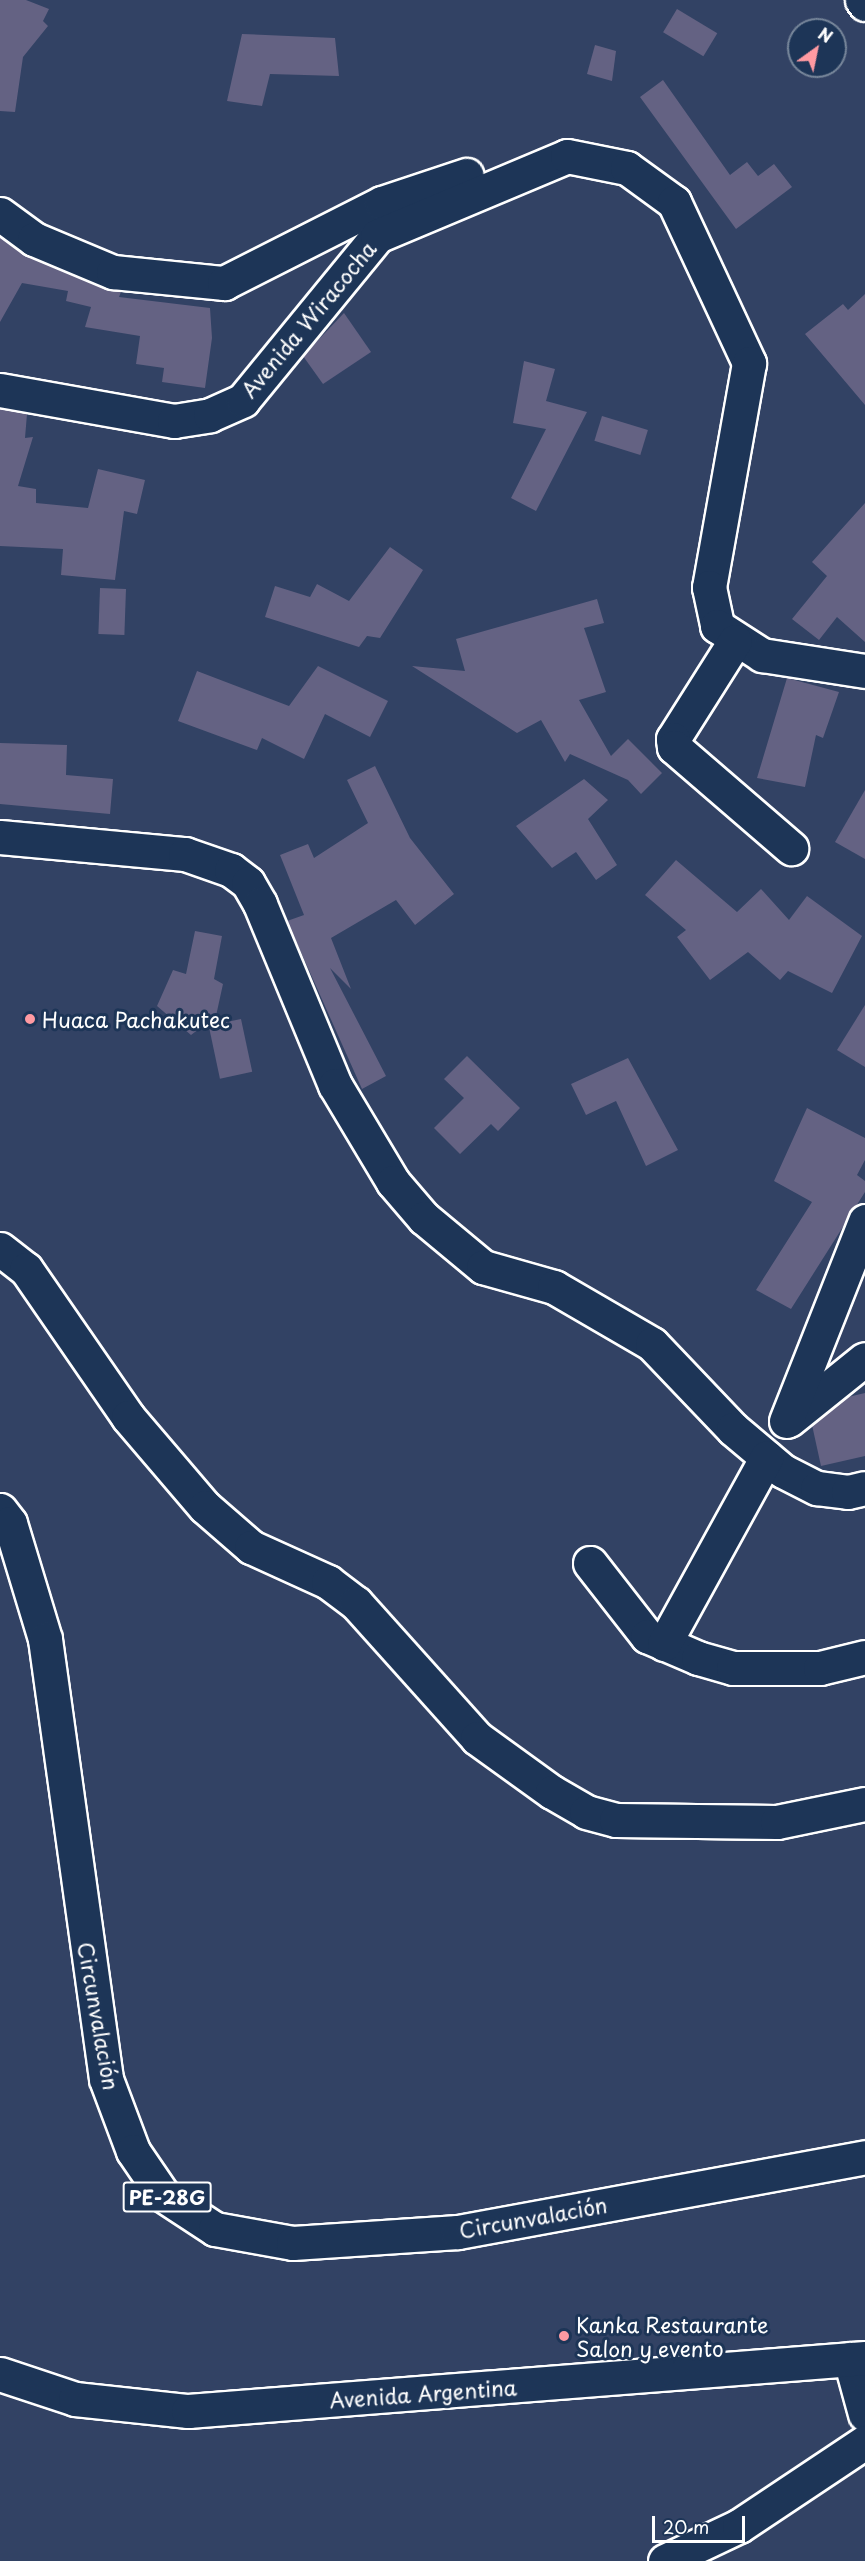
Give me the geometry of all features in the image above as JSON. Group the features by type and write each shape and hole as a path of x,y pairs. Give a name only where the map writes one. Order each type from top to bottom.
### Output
{"main road":[{"path":"862,0 865,4"},
{"path":"0,214 34,239 113,272 224,283 382,203 515,158 567,156 627,168 674,202 749,363 710,587 717,626 735,641 762,655 865,671"},
{"name":"Avenida Wiracocha","path":"0,390 174,421 210,415 243,400 377,236 567,156"},
{"path":"735,641 673,739 674,747 791,848"},
{"path":"0,837 185,854 231,870 248,883 335,1085 393,1182 424,1218 483,1267 554,1287 652,1344 761,1452 817,1488 848,1492 865,1488"},
{"path":"786,1421 865,1221"},
{"path":"0,1249 26,1269 128,1417 205,1507 251,1547 328,1582 356,1603 477,1738 552,1792 586,1812 616,1820 777,1821 865,1804"},
{"path":"664,1644 761,1452 786,1421 865,1359"},
{"name":"Circunvalación","path":"0,1510 10,1523 45,1639 106,2079 133,2151 163,2195 215,2229 293,2242 458,2232 865,2157"},
{"path":"590,1563 647,1636 733,1668 820,1668 865,1657"},
{"path":"858,2358 865,2414"},
{"name":"Avenida Argentina","path":"0,2374 75,2399 188,2411 858,2358"},
{"path":"666,2561 739,2526 865,2442"}],"building":[{"path":"0,0 26,0 49,9 43,21 48,26 23,57 15,112 0,111"},
{"path":"677,9 717,33 703,56 663,32"},
{"path":"242,34 335,38 339,76 270,74 262,106 227,101"},
{"path":"595,45 616,51 612,81 587,74"},
{"path":"663,80 730,175 747,162 758,176 774,164 792,187 736,229 640,97"},
{"path":"0,237 27,256 121,292 119,297 210,308 212,338 205,388 162,382 164,368 136,364 140,336 85,327 91,307 66,301 68,291 22,283 0,322"},
{"path":"865,294 865,405 805,334 843,304 848,310"},
{"path":"344,313 371,352 323,384 303,356"},
{"path":"524,361 555,369 546,401 587,412 536,511 511,498 546,429 513,423"},
{"path":"0,409 27,414 25,438 33,437 18,486 36,489 36,503 88,508 98,469 145,480 137,514 124,511 115,580 61,575 63,549 0,546"},
{"path":"602,416 648,430 640,455 594,441"},
{"path":"865,503 865,642 837,617 819,640 792,619 827,576 812,562"},
{"path":"390,547 423,570 380,638 367,636 359,647 265,617 275,586 310,597 317,584 349,601"},
{"path":"100,588 126,589 124,635 98,634"},
{"path":"597,599 604,623 584,628 606,692 579,700 611,756 628,739 662,773 641,794 628,780 570,754 565,762 541,720 517,733 412,666 465,671 456,639"},
{"path":"318,666 388,701 370,737 325,714 304,759 262,738 257,750 178,721 197,671 289,706"},
{"path":"787,678 839,692 823,738 816,735 805,787 757,778"},
{"path":"0,743 67,745 66,775 113,779 110,814 0,804"},
{"path":"375,766 410,838 454,894 415,925 396,900 331,938 351,989 330,968 386,1076 362,1089 287,921 304,915 280,855 308,844 314,858 368,823 347,780"},
{"path":"584,779 608,800 588,819 617,865 596,880 576,852 552,868 516,826"},
{"path":"865,790 865,859 835,842"},
{"path":"676,860 737,912 761,889 789,920 807,896 862,936 832,993 788,971 780,980 748,952 710,980 677,937 686,930 645,895"},
{"path":"195,931 222,936 214,979 223,984 216,1016 191,1035 157,1006 173,970 186,974"},
{"path":"865,1005 865,1067 837,1050"},
{"path":"241,1019 252,1072 220,1079 209,1026"},
{"path":"467,1056 520,1108 498,1131 491,1124 460,1154 434,1128 464,1098 444,1079"},
{"path":"628,1058 678,1150 646,1166 616,1101 586,1115 571,1084"},
{"path":"807,1108 865,1138 865,1160 857,1175 865,1181 865,1192 791,1309 756,1290 812,1202 774,1181"},
{"path":"865,1393 865,1456 821,1466 812,1425 848,1397"}],"place":[{"name":"Huaca Pachakutec","path":"30,1019"},
{"name":"Kanka Restaurante Salon y evento","path":"564,2336"}]}
